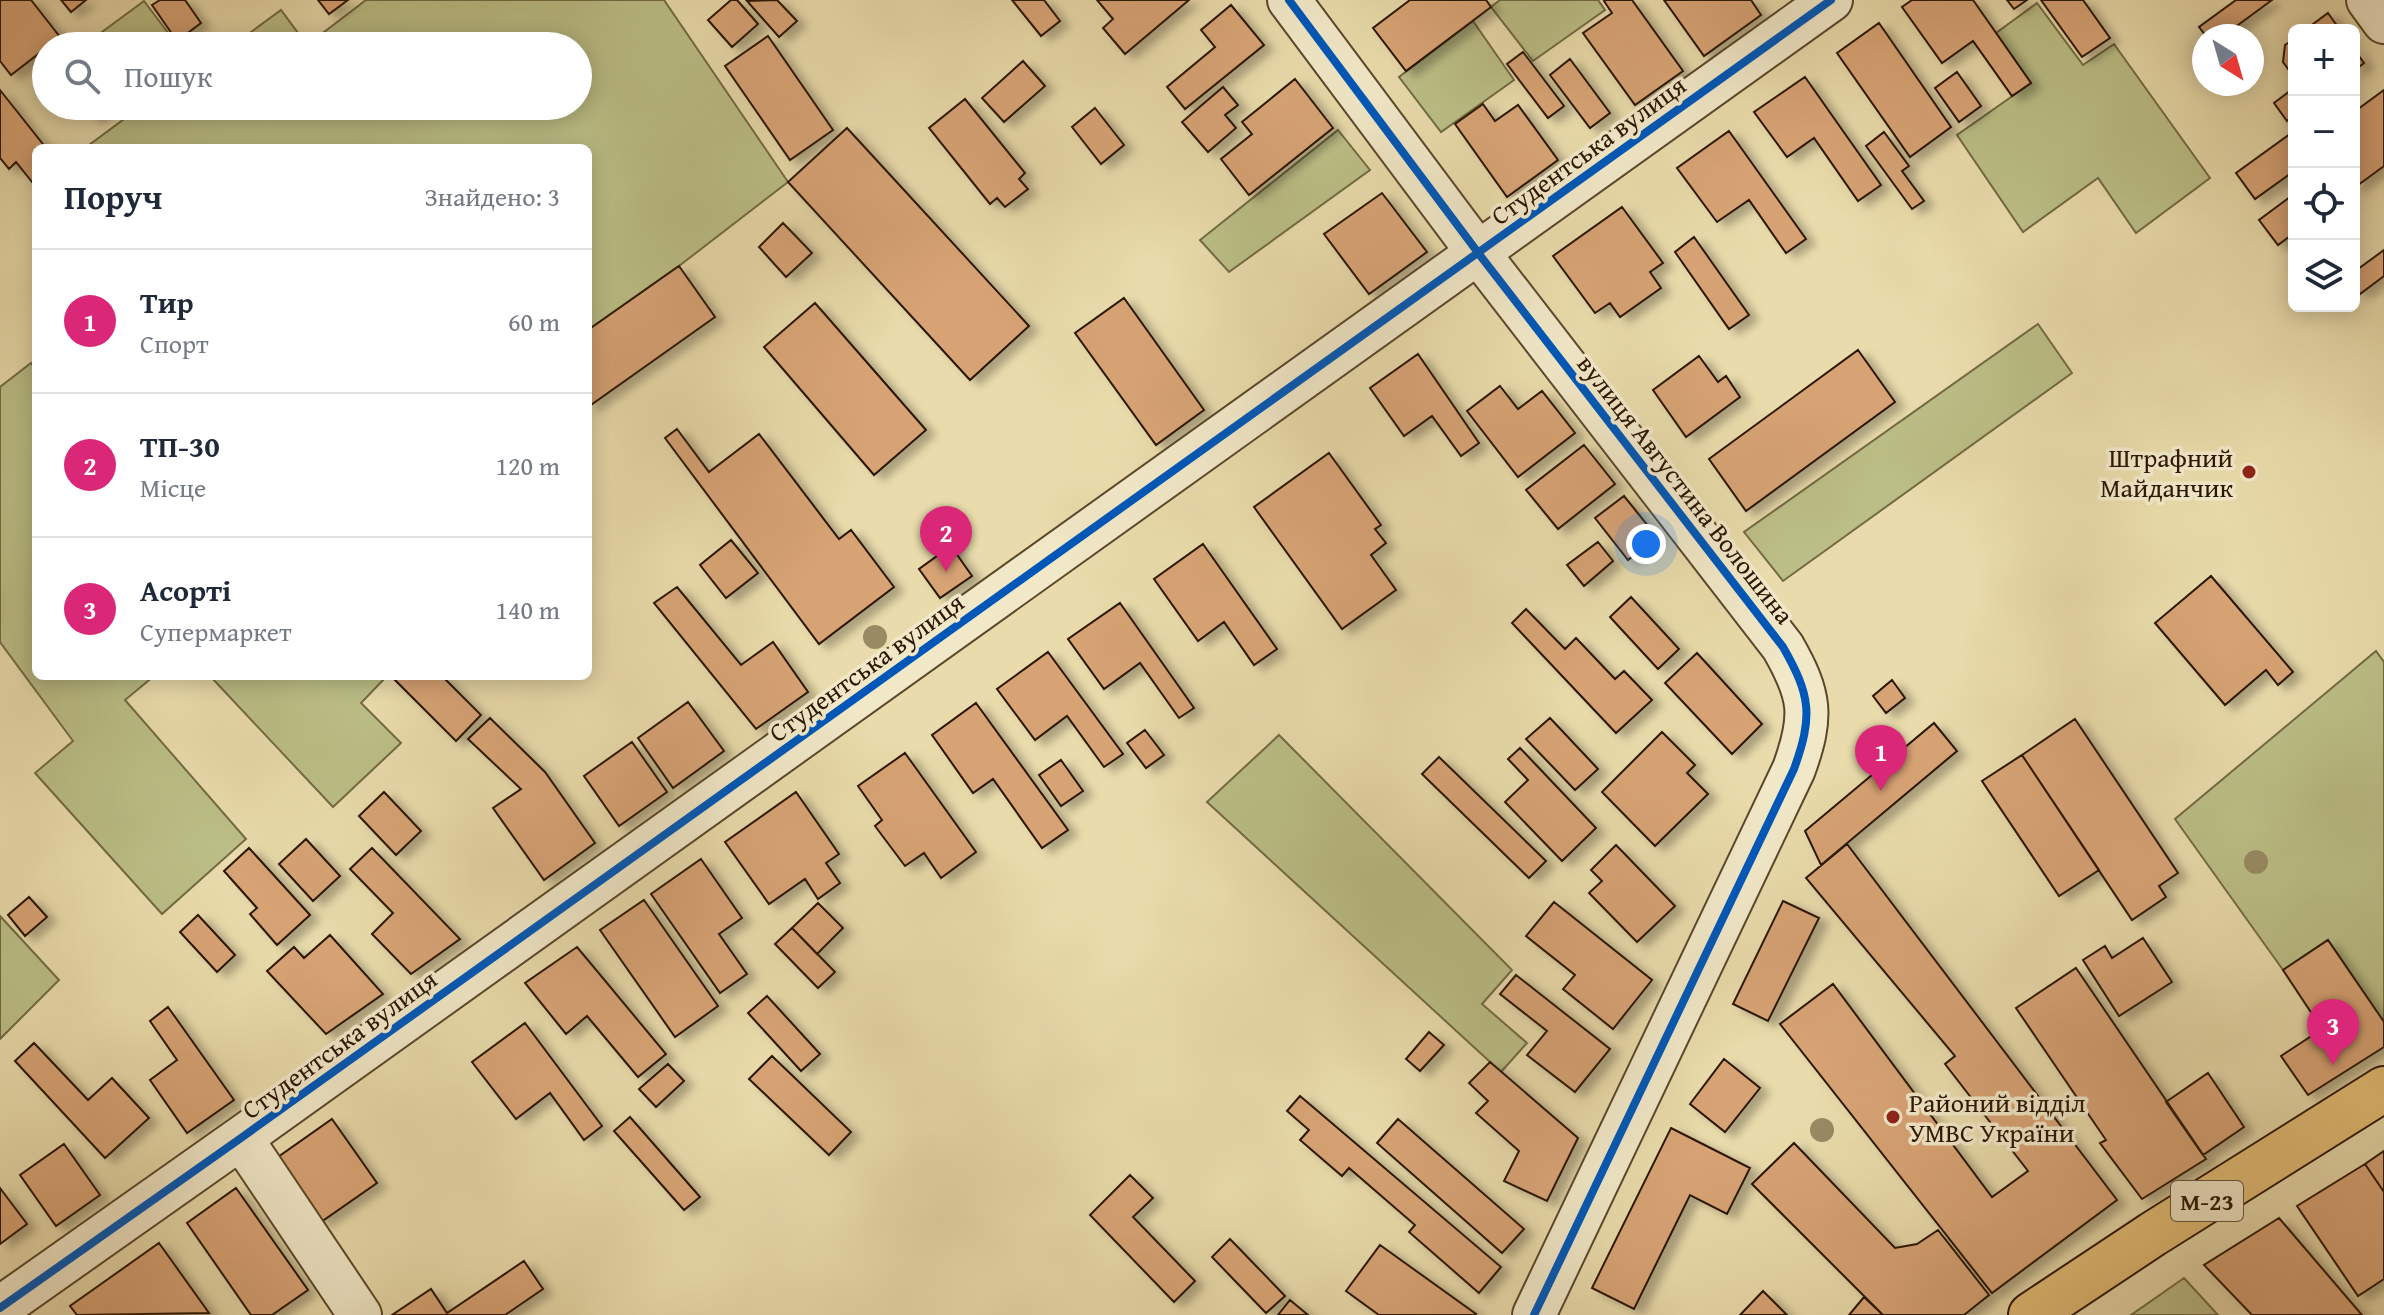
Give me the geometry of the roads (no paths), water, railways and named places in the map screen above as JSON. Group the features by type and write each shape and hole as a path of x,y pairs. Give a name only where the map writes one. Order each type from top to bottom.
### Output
{"highway":[{"name":"М-23","path":"2031,1315 2153,1234 2384,1089"}],"street":[{"name":"вулиця Августина Волошина","path":"1289,0 1479,254 1783,647 1806,694 1807,718 1794,769 1534,1315"},
{"name":"Студентська вулиця","path":"0,1308 1831,0"},
{"path":"2368,0 2384,22"},
{"path":"241,1138 360,1315"}],"place":[{"name":"Штрафний Майданчик","path":"2249,472"},
{"name":"ТП-30","path":"946,572"},
{"name":"Тир","path":"1881,791"},
{"name":"Асорті","path":"2333,1065"},
{"name":"Районий відділ УМВС України","path":"1893,1117"}]}
